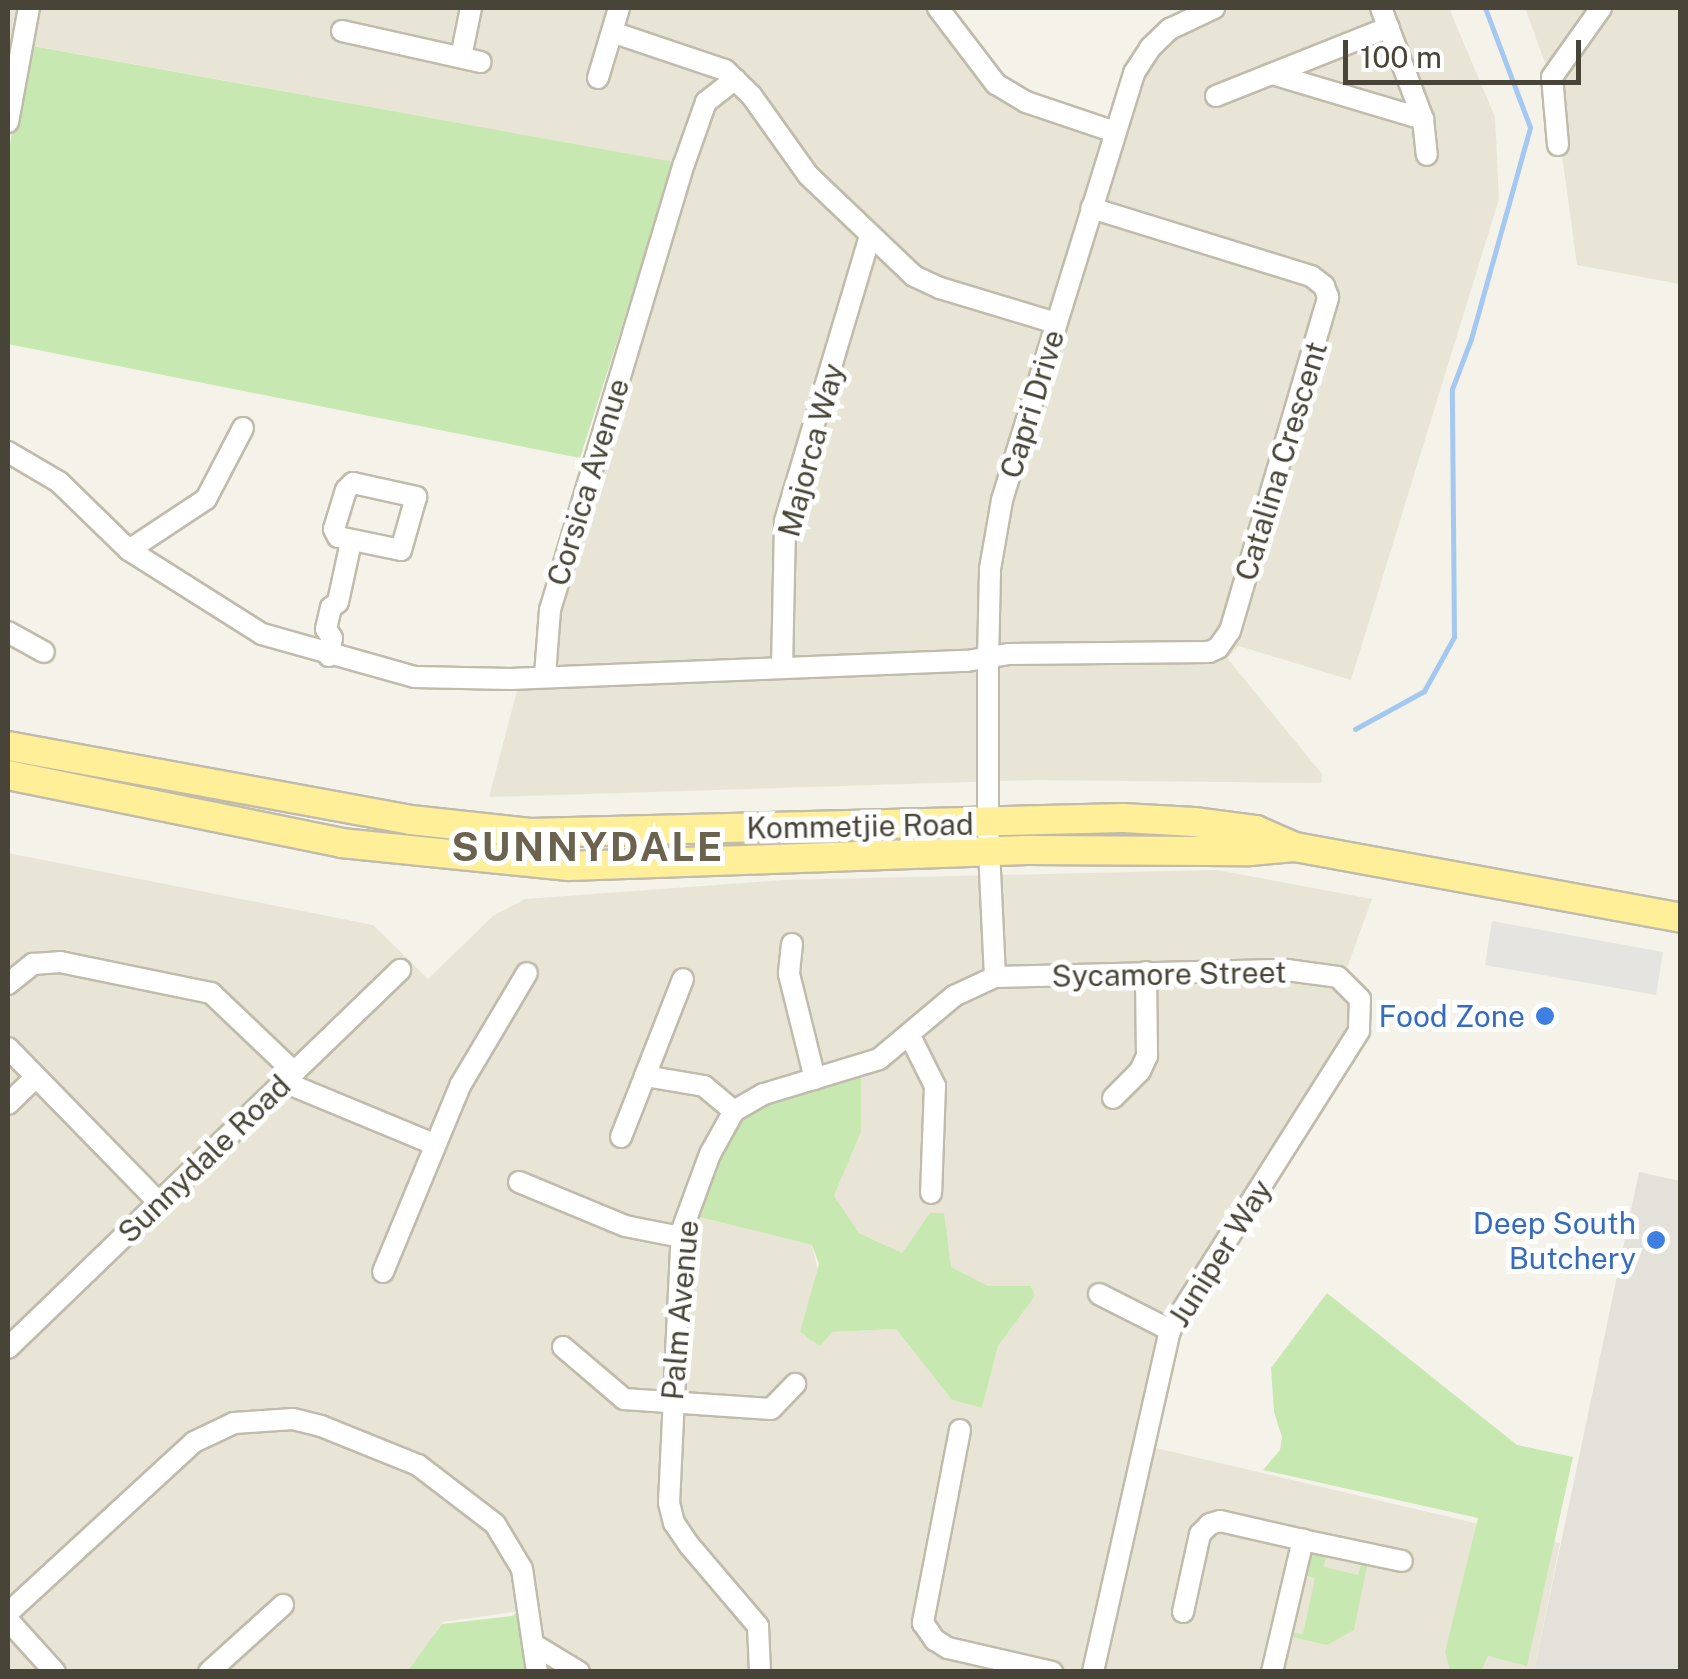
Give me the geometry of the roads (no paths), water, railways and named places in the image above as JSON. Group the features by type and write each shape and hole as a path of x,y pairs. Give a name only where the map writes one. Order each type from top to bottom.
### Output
{"main road":[{"name":"Kommetjie Road","path":"8,746 351,810 530,833 1158,819 1256,830 1295,847"},
{"name":"Kommetjie Road","path":"8,775 296,835 483,860 569,866 1295,847 1680,918"}],"street":[{"path":"342,32 471,59 471,8"},
{"path":"598,78 620,8"},
{"path":"938,8 977,64 1003,89 1026,102 1115,132"},
{"name":"Capri Drive","path":"990,852 990,570 1002,500 1134,73 1150,48 1177,24 1214,8"},
{"path":"1558,145 1552,77 1599,9"},
{"path":"8,122 21,16"},
{"path":"1216,96 1272,74 1385,17 1423,119 1427,156"},
{"path":"612,32 717,64 735,78 808,175 870,236 925,282 1056,323"},
{"path":"1272,74 1423,119"},
{"name":"Corsica Avenue","path":"545,674 550,610 684,164 706,102 735,78"},
{"name":"Catalina Crescent","path":"988,660 1009,654 1209,652 1218,648 1230,631 1328,308 1324,286 1311,276 1091,208"},
{"name":"Majorca Way","path":"782,668 785,522 862,275 870,236"},
{"path":"128,550 206,500 243,428"},
{"path":"8,452 59,482 128,550 262,634 330,647 434,680 988,660"},
{"path":"330,647 326,628 331,608 338,602 350,542"},
{"path":"8,632 44,652"},
{"path":"645,1076 704,1086 734,1111 750,1100 868,1064 910,1036 954,996 995,977 990,852"},
{"path":"792,944 789,974 815,1079"},
{"path":"8,984 33,964 60,962 211,993 289,1077 434,1144"},
{"name":"Sunnydale Road","path":"8,1348 400,970"},
{"name":"Sycamore Street","path":"995,977 1287,970 1342,980"},
{"path":"1113,1098 1140,1071 1147,1056 1150,1019 1146,972"},
{"path":"383,1272 474,1056 527,973"},
{"path":"621,1137 684,980"},
{"name":"Juniper Way","path":"1093,1672 1170,1330 1359,1032 1360,999 1342,980"},
{"path":"910,1036 935,1086 932,1193"},
{"path":"8,1048 159,1203"},
{"path":"8,1104 36,1077"},
{"name":"Palm Avenue","path":"734,1111 704,1169 682,1237 671,1404 671,1513 689,1545 758,1626 760,1672"},
{"path":"519,1182 624,1226 682,1237"},
{"path":"1100,1294 1170,1330"},
{"path":"562,1348 614,1394 671,1404 770,1410 795,1384"},
{"path":"56,1672 8,1616 173,1456 215,1430 279,1418 321,1426 410,1461 483,1513 518,1555 537,1672"},
{"path":"960,1430 923,1622 934,1640 948,1648 1052,1672"},
{"path":"1183,1612 1200,1534 1210,1524 1220,1522 1402,1561"},
{"path":"1272,1672 1303,1540"},
{"path":"209,1672 283,1605"},
{"path":"533,1644 579,1672"}],"waterway":[{"path":"1355,729 1424,691 1454,637 1452,389 1471,339 1530,127 1485,8"}],"place":[{"name":"Food Zone","path":"1545,1016"},
{"name":"Deep South Butchery","path":"1656,1240"}],"district":[{"name":"SUNNYDALE","path":"588,847"}]}
